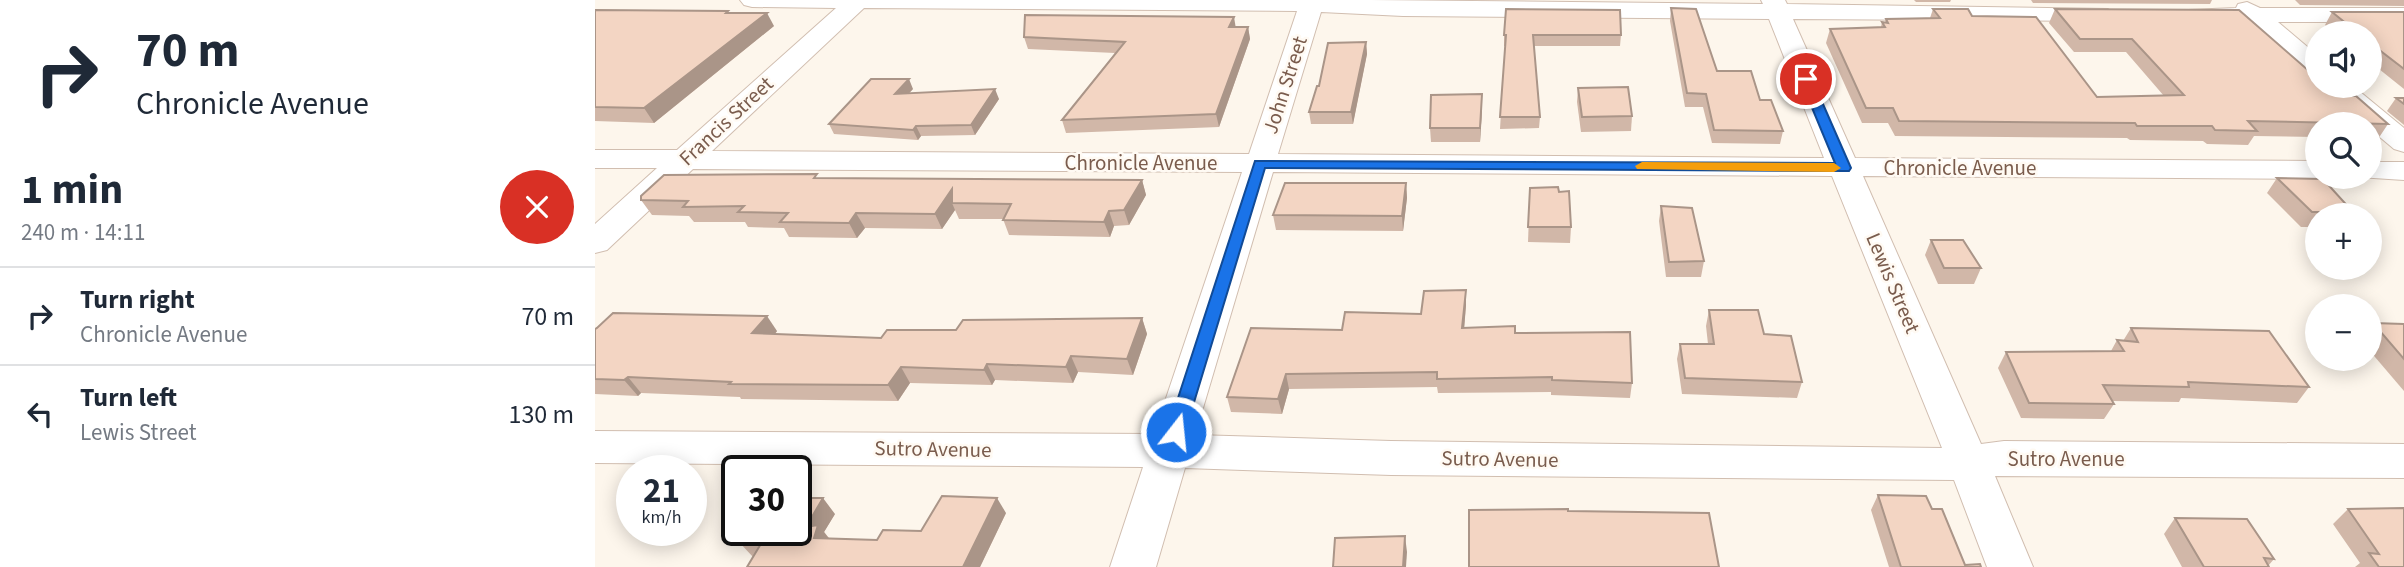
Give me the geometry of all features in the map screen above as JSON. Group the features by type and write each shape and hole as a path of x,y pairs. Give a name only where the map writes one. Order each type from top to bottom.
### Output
{"street":[{"path":"752,0 1311,4 1403,9 1776,6 2121,15"},
{"name":"Francis Street","path":"595,242 858,1"},
{"name":"John Street","path":"1133,567 1311,4"},
{"name":"Lewis Street","path":"1776,6 1969,462 2010,567"},
{"path":"2245,7 2305,59"},
{"path":"2176,15 2245,7 2404,15"},
{"path":"2351,98 2404,143"},
{"name":"Chronicle Avenue","path":"595,159 2305,170"},
{"path":"2382,171 2404,171"},
{"name":"Sutro Avenue","path":"595,447 1171,451 1391,458 1939,465 2004,458 2404,461"}],"building":[{"path":"1671,8 1696,9 1717,71 1751,71 1760,100 1771,100 1783,131 1714,130 1706,94 1687,93"},
{"path":"1506,9 1620,10 1621,35 1533,35 1540,117 1500,117"},
{"path":"1933,9 1968,9 1972,16 2036,17 2097,97 2184,95 2132,39 2080,39 2055,9 2239,10 2305,68 2305,98 2358,98 2374,112 2305,112 2305,122 2248,121 2257,131 2215,130 2212,126 2137,126 2135,123 1899,121 1893,108 1866,108 1830,29 1885,27 1882,22 1888,23 1886,19 1940,18"},
{"path":"595,10 767,13 644,108 595,107"},
{"path":"2332,12 2404,12 2404,69 2382,52 2382,21 2343,21"},
{"path":"1025,15 1234,17 1229,27 1248,27 1216,114 1062,120 1125,42 1024,37"},
{"path":"1366,42 1351,112 1309,112 1319,86 1328,43"},
{"path":"871,79 909,79 895,94 995,89 971,125 916,126 913,130 829,124"},
{"path":"1628,87 1632,116 1582,117 1578,88"},
{"path":"1482,94 1480,128 1430,128 1431,95"},
{"path":"817,174 814,178 1142,180 1124,210 1109,211 1104,222 1003,220 1011,204 952,203 952,189 935,214 856,213 849,223 780,222 788,213 738,212 744,206 683,207 688,201 641,200 641,196 664,175"},
{"path":"2277,178 2305,179 2305,189 2332,189 2345,203 2305,203 2305,205"},
{"path":"1285,183 1406,183 1402,216 1273,215"},
{"path":"1558,187 1559,192 1569,191 1571,227 1528,227 1530,188"},
{"path":"1661,206 1692,208 1704,261 1669,262"},
{"path":"1931,240 1963,240 1981,268 1944,268"},
{"path":"1466,290 1462,328 1515,326 1515,333 1630,332 1632,383 1552,380 1552,377 1437,379 1437,372 1286,374 1278,399 1227,397 1251,328 1342,330 1345,312 1421,314 1424,291"},
{"path":"1709,310 1758,310 1764,334 1791,336 1802,382 1685,378 1680,344 1714,344"},
{"path":"613,313 767,316 752,333 881,338 887,330 956,330 963,320 1142,318 1127,359 1071,356 1066,367 987,364 984,370 901,367 888,385 729,384 731,382 628,377 624,380 595,379 595,329"},
{"path":"2382,323 2404,324 2404,359 2382,333"},
{"path":"2131,328 2269,331 2309,387 2188,382 2189,387 2103,385 2114,404 2029,403 2006,352 2124,351 2117,340 2138,342"},
{"path":"1878,495 1926,496 1932,509 1942,509 1965,565 1980,564 1981,567 1901,567"},
{"path":"942,496 997,498 963,567 747,567 760,546 812,546 812,526 818,525 814,538 877,540 883,530 921,531"},
{"path":"812,498 823,498 812,517"},
{"path":"2404,508 2404,567 2379,567 2369,553 2379,554 2348,509"},
{"path":"1568,509 1709,513 1719,567 1469,567 1469,510"},
{"path":"2175,518 2247,519 2274,559 2264,558 2269,567 2204,567"},
{"path":"1405,536 1403,567 1333,567 1335,538"}],"slow traffic":[{"path":"1642,166 1834,168"}],"route":[{"path":"1176,432 1260,164 1844,168 1806,79"}]}
